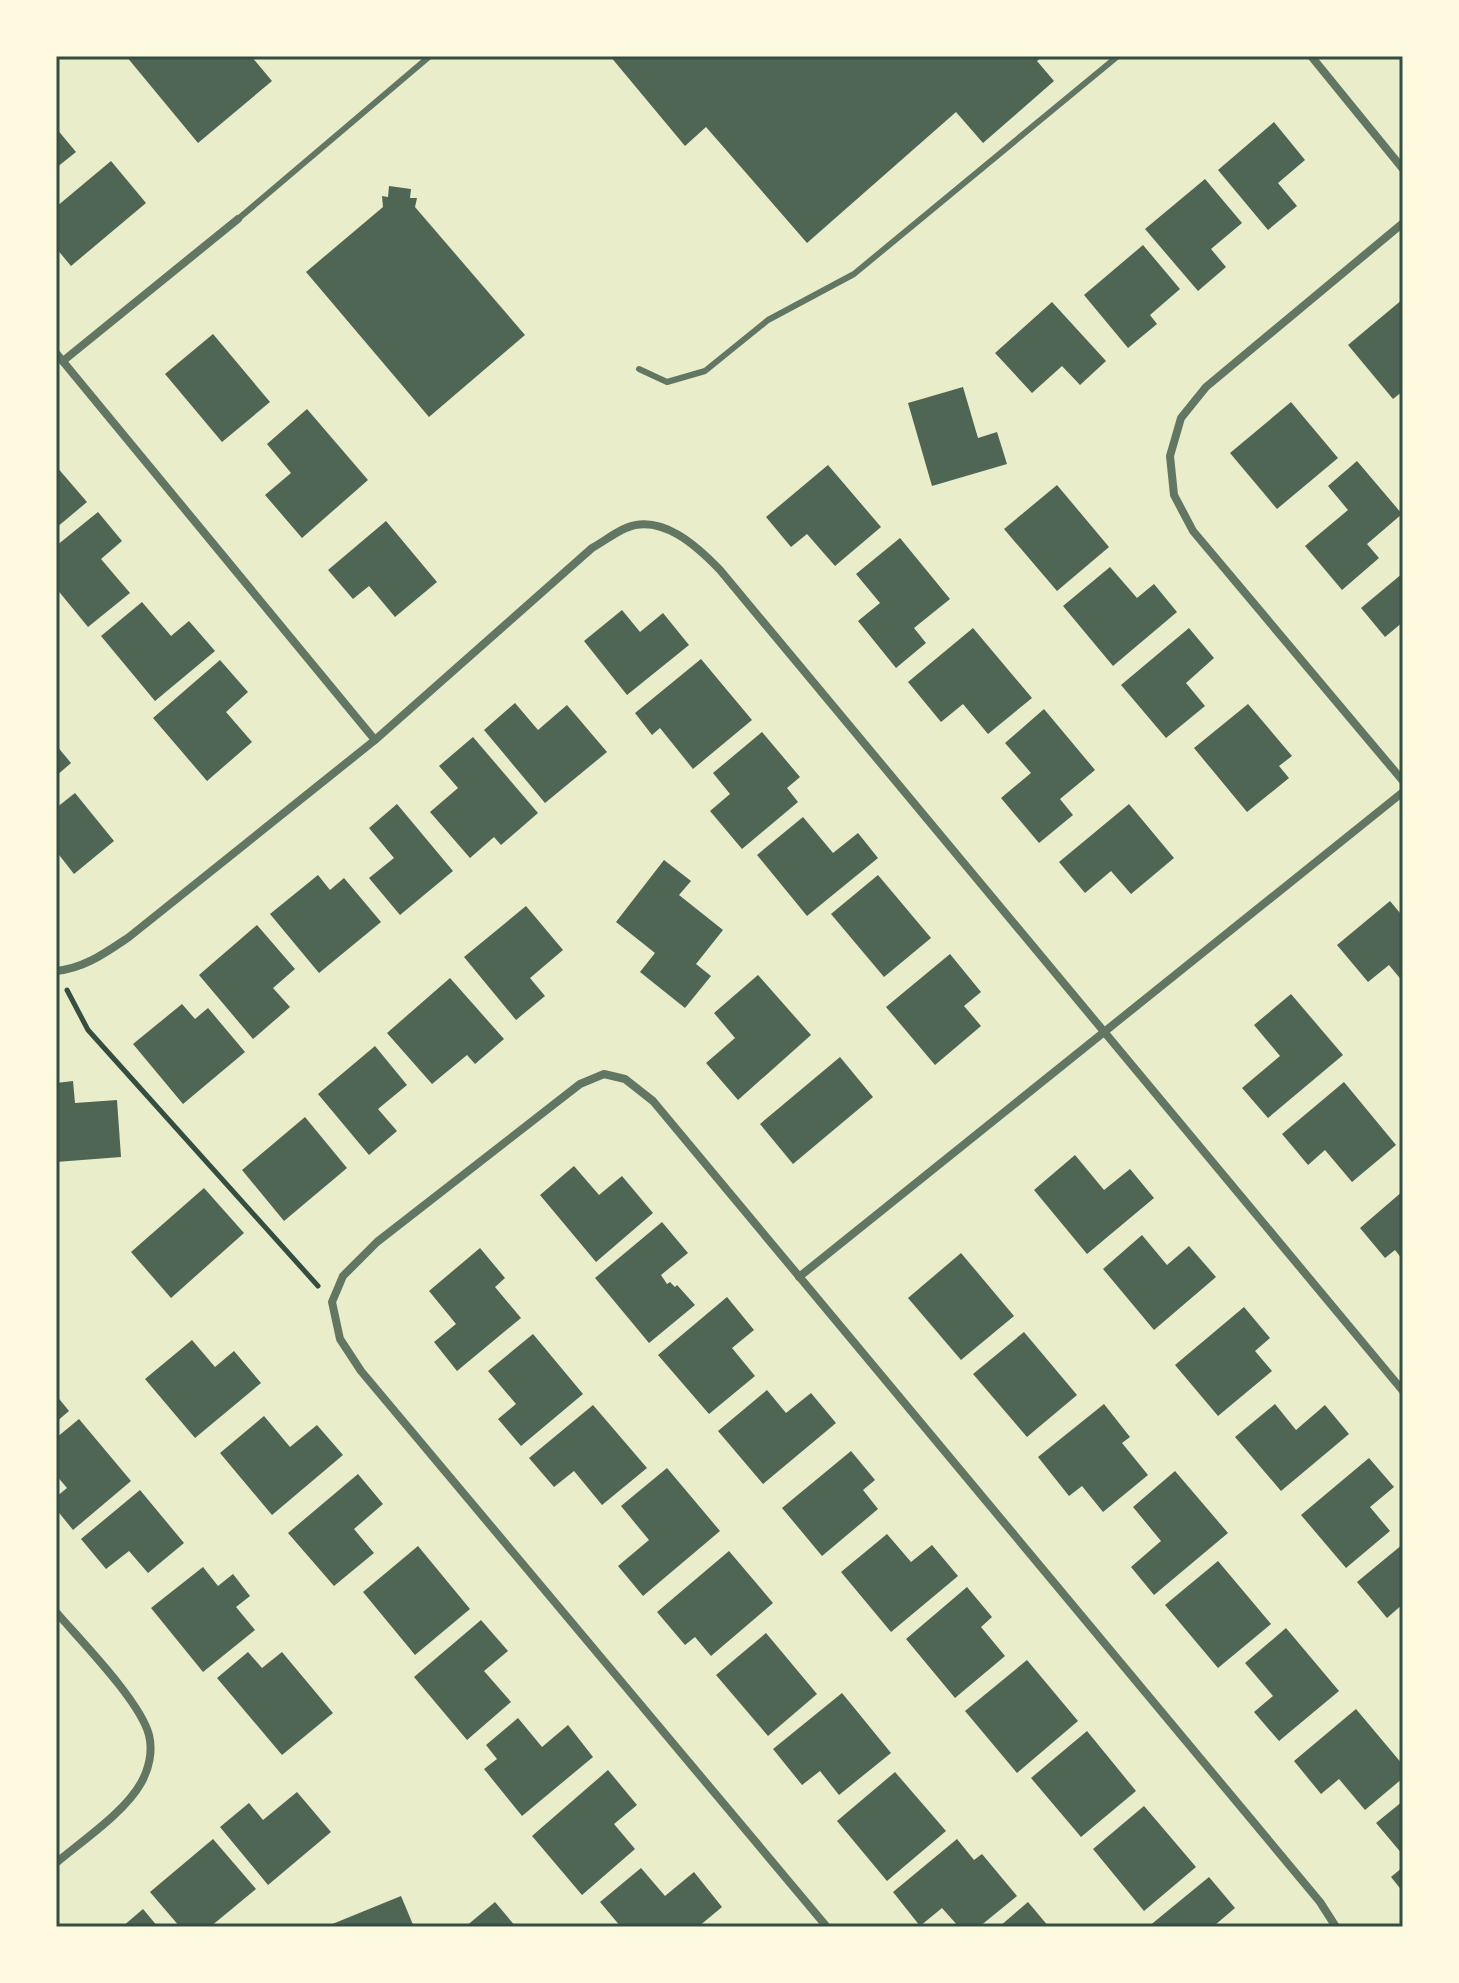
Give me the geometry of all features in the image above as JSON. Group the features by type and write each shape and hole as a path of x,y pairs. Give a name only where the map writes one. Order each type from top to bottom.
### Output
{"street":[{"path":"1311,56 1403,169"},
{"path":"63,361 238,219"},
{"path":"1403,223 1206,387 1181,418 1170,456 1174,495 1193,531 1403,781"},
{"path":"56,353 375,740"},
{"path":"56,971 77,968 93,961 129,937 375,740 592,548 626,528 648,522 678,535 702,551 720,570 1403,1391"},
{"path":"799,1277 1403,792"},
{"path":"827,1927 361,1371 340,1339 332,1302 343,1276 377,1242 580,1084 604,1074 625,1079 653,1101 1320,1902 1336,1927"},
{"path":"56,1612 130,1700 149,1734 151,1759 141,1784 119,1808 56,1863"}],"lane":[{"path":"238,219 430,56"},
{"path":"639,369 667,382 705,371 768,320 854,274 1118,56"}],"path":[{"path":"56,971 88,1030 332,1302"}],"building":[{"path":"126,56 251,56 272,81 198,143"},
{"path":"610,56 1043,56 1037,61 1054,81 983,143 956,112 807,243 706,127 685,146"},
{"path":"1274,122 1305,160 1278,183 1297,206 1268,230 1218,170"},
{"path":"56,128 76,152 56,168"},
{"path":"111,161 146,203 71,266 56,248 56,207"},
{"path":"1205,179 1242,223 1211,249 1226,267 1198,291 1145,229"},
{"path":"389,186 411,189 410,198 417,198 415,207 525,335 429,417 306,272 383,207 382,196 388,197"},
{"path":"1143,245 1180,289 1150,315 1157,324 1128,348 1084,295"},
{"path":"1403,299 1403,391 1393,399 1348,345"},
{"path":"1052,302 1106,361 1080,385 1062,366 1032,393 995,353"},
{"path":"213,334 270,402 222,442 165,374"},
{"path":"963,387 978,438 997,432 1007,464 932,486 908,403"},
{"path":"1291,402 1338,458 1277,509 1230,453"},
{"path":"307,409 368,480 302,538 265,495 291,473 267,444"},
{"path":"1357,461 1402,514 1367,544 1379,558 1342,590 1305,546 1348,510 1328,486"},
{"path":"828,465 881,527 835,566 807,534 791,547 766,517"},
{"path":"56,466 87,502 56,528"},
{"path":"1057,485 1109,547 1057,591 1004,529"},
{"path":"98,512 122,541 101,559 130,593 88,627 56,588 56,546"},
{"path":"386,521 437,582 395,617 369,586 353,599 328,570"},
{"path":"900,538 950,599 914,628 926,643 896,668 858,621 880,603 856,574"},
{"path":"1110,567 1137,598 1154,584 1177,612 1113,666 1063,606"},
{"path":"1403,573 1403,622 1385,637 1361,608"},
{"path":"142,602 171,636 189,621 215,651 155,701 101,636"},
{"path":"622,610 640,632 663,613 689,645 627,695 584,641"},
{"path":"973,628 1032,698 988,734 963,704 941,722 908,682"},
{"path":"1189,628 1214,658 1186,683 1205,706 1166,738 1121,685"},
{"path":"701,659 752,720 693,769 660,728 652,735 635,713"},
{"path":"220,660 248,692 226,712 252,742 207,781 153,718"},
{"path":"515,703 538,730 567,705 607,752 545,803 484,730"},
{"path":"1248,704 1292,756 1279,766 1289,778 1247,812 1194,748"},
{"path":"1044,709 1095,770 1060,799 1073,815 1039,843 1001,798 1031,773 1005,743"},
{"path":"762,732 800,777 787,788 798,802 742,849 710,811 730,794 713,773"},
{"path":"473,737 538,813 501,845 494,837 470,858 430,812 458,788 439,766"},
{"path":"56,745 71,763 56,776"},
{"path":"75,793 114,841 74,874 56,851 56,808"},
{"path":"397,804 453,871 400,915 369,878 394,858 369,828"},
{"path":"1129,804 1174,858 1131,894 1111,871 1085,893 1059,862"},
{"path":"803,817 833,853 858,833 878,858 807,916 757,855"},
{"path":"664,860 691,881 679,895 723,930 696,964 711,976 685,1008 640,972 655,953 616,922"},
{"path":"318,875 330,890 344,878 381,922 319,973 270,914"},
{"path":"878,875 931,938 884,977 831,914"},
{"path":"1390,901 1400,913 1403,910 1403,982 1389,965 1368,982 1337,945"},
{"path":"526,906 563,950 530,978 545,996 516,1020 464,957"},
{"path":"257,925 295,969 273,988 290,1007 253,1039 199,975"},
{"path":"950,954 981,992 964,1006 981,1026 935,1065 886,1007"},
{"path":"758,975 811,1035 738,1100 706,1063 735,1038 714,1013"},
{"path":"450,978 504,1039 475,1064 467,1055 432,1084 387,1033"},
{"path":"1291,994 1343,1055 1268,1118 1242,1088 1280,1056 1254,1025"},
{"path":"182,1004 195,1019 208,1008 245,1052 183,1104 133,1044"},
{"path":"375,1046 407,1085 378,1109 397,1131 369,1155 318,1094"},
{"path":"840,1057 873,1097 793,1164 760,1124"},
{"path":"73,1081 75,1103 117,1100 121,1157 56,1162 56,1083"},
{"path":"1344,1082 1396,1145 1352,1182 1325,1150 1308,1165 1282,1134"},
{"path":"305,1117 347,1168 284,1221 242,1170"},
{"path":"1075,1155 1104,1190 1130,1169 1154,1198 1087,1254 1034,1190"},
{"path":"574,1166 599,1195 622,1176 653,1213 596,1262 540,1195"},
{"path":"204,1188 244,1233 171,1298 131,1252"},
{"path":"1403,1191 1403,1260 1395,1250 1385,1258 1360,1228"},
{"path":"662,1222 688,1253 661,1275 667,1284 677,1285 695,1305 649,1343 595,1278"},
{"path":"1142,1235 1167,1265 1189,1246 1216,1277 1154,1330 1103,1269"},
{"path":"480,1248 505,1278 495,1287 521,1318 457,1371 434,1342 456,1324 429,1291"},
{"path":"961,1253 1014,1316 961,1360 908,1298"},
{"path":"727,1297 754,1330 732,1348 755,1376 709,1414 658,1355"},
{"path":"1244,1307 1270,1338 1255,1351 1272,1371 1218,1416 1175,1365"},
{"path":"1024,1332 1077,1395 1027,1437 973,1374"},
{"path":"533,1334 583,1394 521,1446 498,1419 516,1404 488,1371"},
{"path":"192,1340 215,1367 234,1351 261,1383 195,1438 145,1379"},
{"path":"767,1390 786,1413 811,1393 836,1423 763,1484 718,1431"},
{"path":"56,1395 69,1411 56,1422"},
{"path":"1104,1404 1130,1437 1122,1443 1148,1475 1103,1512 1082,1486 1069,1496 1038,1457"},
{"path":"1275,1404 1296,1430 1325,1405 1349,1434 1281,1491 1235,1437"},
{"path":"593,1405 647,1468 602,1505 574,1471 554,1487 529,1458"},
{"path":"264,1416 290,1447 317,1425 343,1455 272,1515 220,1453"},
{"path":"79,1419 131,1481 73,1530 56,1509 56,1497 67,1488 56,1475 56,1438"},
{"path":"851,1451 875,1480 863,1490 878,1509 822,1556 782,1508"},
{"path":"1369,1458 1394,1487 1370,1507 1390,1531 1346,1568 1301,1515"},
{"path":"667,1468 720,1531 643,1596 618,1566 649,1540 621,1506"},
{"path":"1175,1471 1228,1533 1154,1595 1131,1567 1161,1541 1133,1507"},
{"path":"358,1474 383,1504 354,1529 374,1553 334,1586 288,1533"},
{"path":"140,1490 184,1543 148,1573 129,1551 106,1569 81,1539"},
{"path":"887,1534 911,1562 932,1545 958,1576 891,1632 841,1572"},
{"path":"1403,1544 1403,1604 1387,1618 1357,1582"},
{"path":"418,1546 470,1609 415,1655 363,1592"},
{"path":"729,1551 773,1603 711,1656 695,1637 685,1645 657,1612"},
{"path":"1218,1561 1271,1624 1218,1668 1165,1605"},
{"path":"203,1567 218,1586 233,1574 250,1596 236,1607 255,1630 203,1672 151,1608"},
{"path":"967,1587 992,1617 981,1627 1005,1656 955,1698 906,1639"},
{"path":"481,1620 508,1651 484,1671 511,1702 467,1740 414,1677"},
{"path":"1286,1628 1339,1691 1279,1741 1254,1712 1273,1696 1245,1663"},
{"path":"766,1633 817,1694 768,1736 716,1675"},
{"path":"248,1652 262,1668 282,1652 333,1713 282,1755 217,1678"},
{"path":"1027,1660 1078,1721 1017,1773 965,1711"},
{"path":"842,1693 891,1753 839,1795 820,1771 802,1785 773,1749"},
{"path":"1356,1709 1403,1765 1403,1778 1365,1810 1339,1779 1321,1794 1294,1761"},
{"path":"518,1718 542,1747 568,1725 593,1757 522,1816 484,1769 497,1759 486,1745"},
{"path":"1087,1731 1136,1791 1081,1837 1031,1778"},
{"path":"608,1770 637,1805 614,1824 635,1849 582,1895 532,1836"},
{"path":"895,1772 946,1831 887,1881 837,1821"},
{"path":"297,1792 331,1832 268,1885 220,1827 249,1803 263,1820"},
{"path":"1403,1801 1403,1855 1376,1823"},
{"path":"1144,1806 1196,1867 1144,1911 1093,1849"},
{"path":"213,1839 256,1889 210,1927 180,1927 150,1892"},
{"path":"957,1839 974,1860 982,1854 1017,1896 979,1927 959,1927 942,1908 920,1926 893,1892"},
{"path":"1403,1867 1403,1892 1391,1877"},
{"path":"641,1868 665,1896 694,1872 722,1907 698,1927 621,1927 600,1902"},
{"path":"1209,1877 1235,1908 1216,1927 1148,1927"},
{"path":"401,1896 414,1927 325,1927"},
{"path":"495,1902 516,1927 465,1927"},
{"path":"1028,1902 1049,1927 999,1927"},
{"path":"143,1909 158,1927 122,1927"}]}
